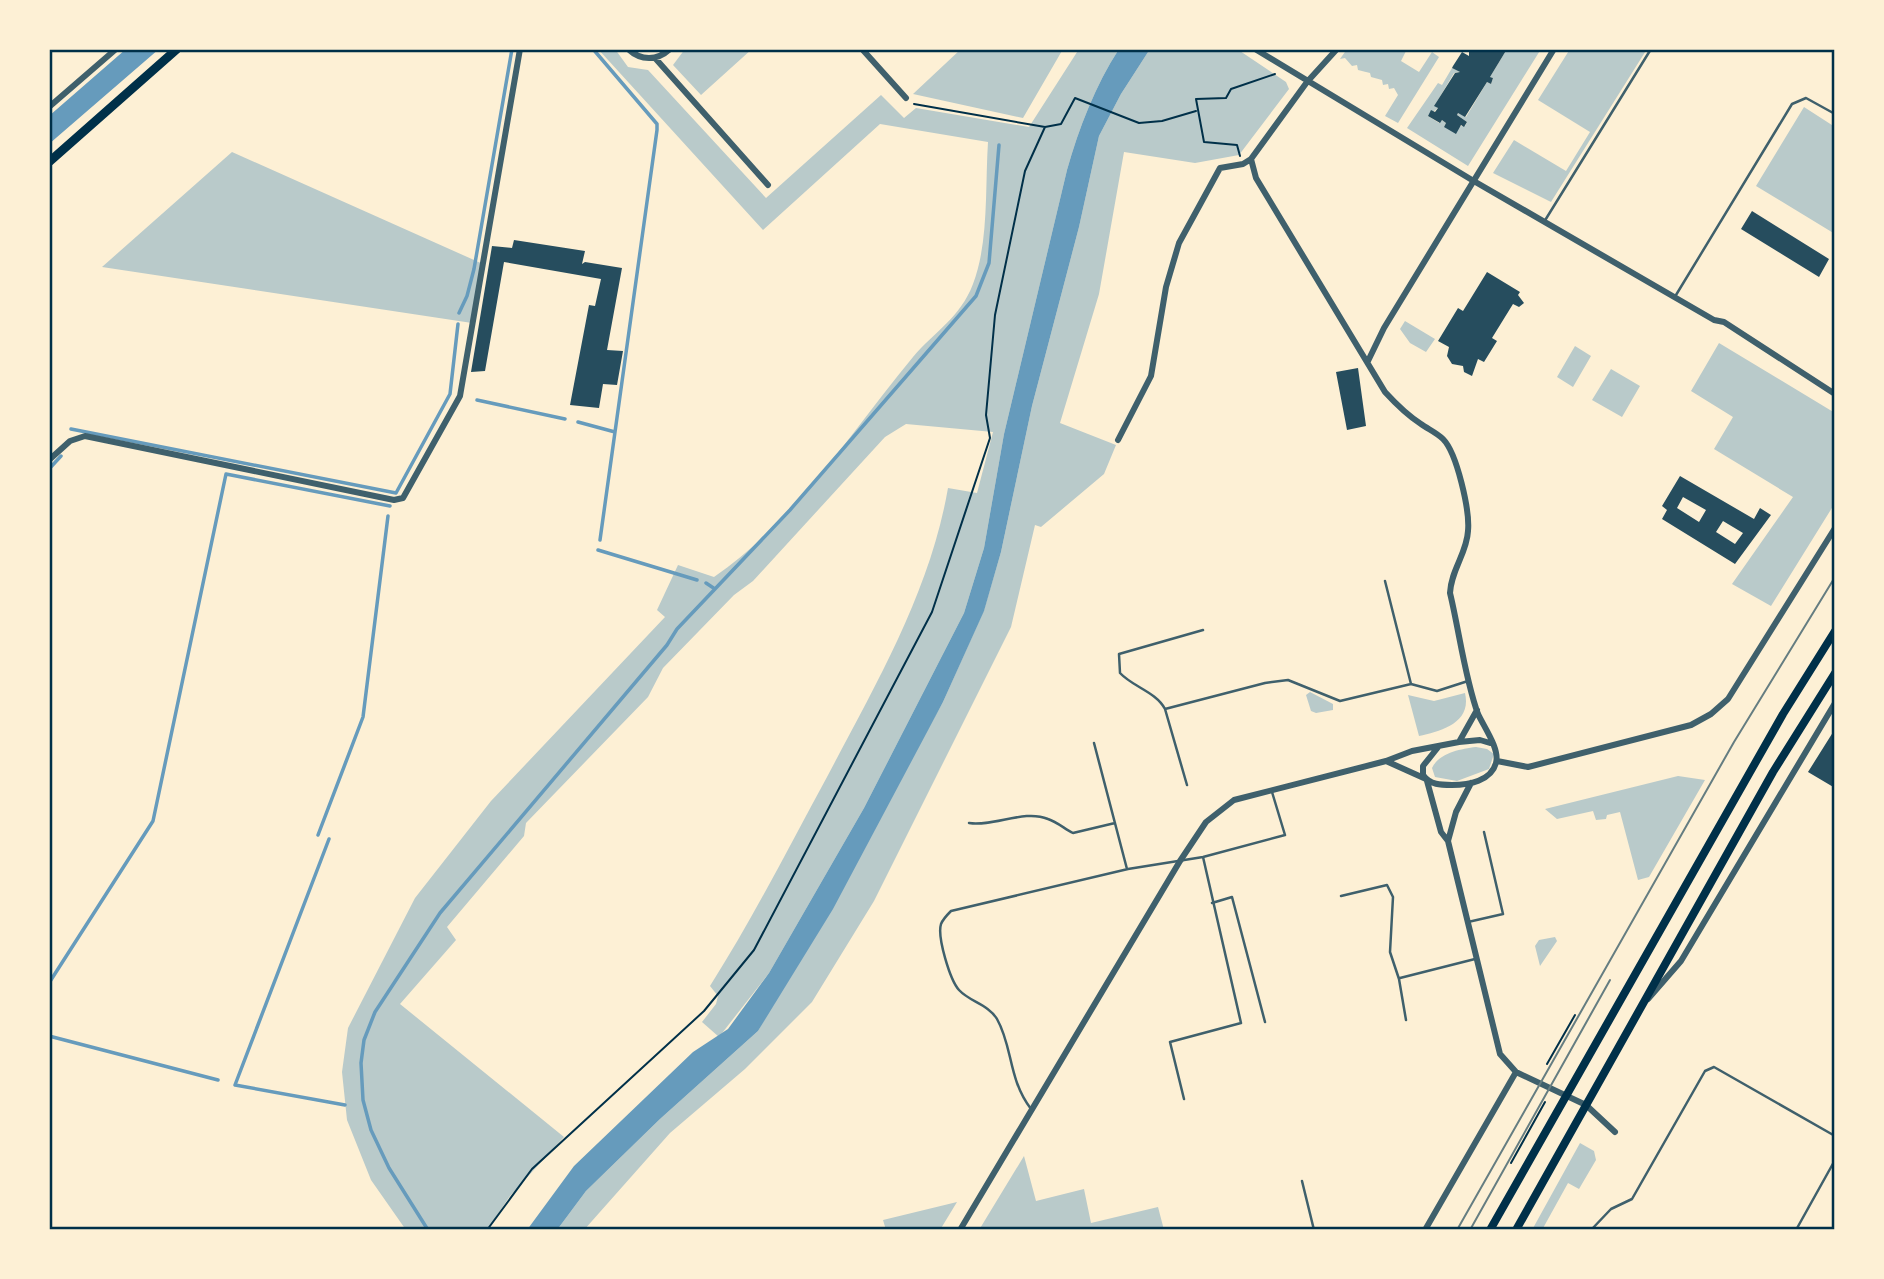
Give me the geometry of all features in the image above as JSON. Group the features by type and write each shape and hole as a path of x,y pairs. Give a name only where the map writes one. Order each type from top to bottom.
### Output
{"main road":[{"path":"49,162 177,49"},
{"path":"1490,1230 1783,713 1835,631"},
{"path":"1516,1230 1773,772 1835,673"}],"street":[{"path":"49,107 116,49"},
{"path":"49,460 70,441 85,436 394,500 403,498 460,396 520,49"},
{"path":"628,49 640,57 655,58 670,49"},
{"path":"862,49 906,99"},
{"path":"1255,49 1544,222 1714,320 1724,322 1835,394"},
{"path":"1118,440 1151,376 1166,287 1179,243 1220,168 1243,164 1251,159 1307,82 1337,49"},
{"path":"1368,361 1384,328 1472,180 1554,49"},
{"path":"655,58 768,185"},
{"path":"1251,159 1256,178 1385,392 1399,409 1441,437 1451,451 1466,504 1469,524 1466,541 1452,575 1450,593 1477,710 1490,743 1497,752 1497,761 1489,776 1471,783 1454,785 1426,780 1386,761"},
{"path":"1497,761 1528,767 1691,725 1711,714 1727,700 1741,679 1835,528"},
{"path":"1646,1000 1681,961 1835,703"},
{"path":"1459,742 1477,710"},
{"path":"960,1230 1180,861 1217,811 1234,800 1386,761 1412,751 1459,742 1480,740 1490,743"},
{"path":"1439,746 1423,766 1441,832 1448,841 1500,1054 1516,1072 1586,1105 1615,1132"},
{"path":"1448,841 1456,812 1471,783"},
{"path":"1424,1230 1516,1072"}],"lane":[{"path":"1544,222 1651,49"},
{"path":"1675,297 1792,104 1801,98 1811,99 1835,114"},
{"path":"1385,581 1411,684"},
{"path":"1187,785 1160,699 1137,688 1120,673 1119,654 1203,630"},
{"path":"1165,709 1265,682 1288,680 1340,701 1411,684 1437,691 1471,680"},
{"path":"1094,743 1128,869"},
{"path":"1032,1110 1018,1092 996,1016 983,1004 961,992 951,979 940,932 941,921 951,911 1128,869 1203,857 1285,835 1271,789"},
{"path":"969,823 984,825 1030,816 1046,818 1073,834 1115,822"},
{"path":"1466,923 1503,914 1484,832"},
{"path":"1184,1099 1171,1042 1241,1023 1203,857"},
{"path":"1341,895 1387,885 1393,897 1390,952 1399,979 1406,1020"},
{"path":"1212,903 1232,897 1265,1023"},
{"path":"1399,979 1475,960"},
{"path":"1591,1230 1611,1209 1632,1199 1663,1149 1705,1071 1714,1067 1835,1136"},
{"path":"1796,1230 1835,1160"},
{"path":"1301,1181 1314,1230"}],"path":[{"path":"1237,145 1204,142 1196,111 1196,99 1226,98 1230,89 1276,73"},
{"path":"916,105 1045,127 1061,124 1072,101 1081,98 1139,123 1162,121 1196,111"},
{"path":"487,1230 532,1169 704,1011 754,950 927,623 945,580 990,438 986,415 996,315 1025,172 1045,127"},
{"path":"1547,1064 1575,1015"},
{"path":"1511,1163 1545,1102"}],"shaded area":[{"path":"598,49 615,49 628,67 648,70 766,198 881,95 904,118 916,108 1029,127 1079,49 1119,49 1088,108 1067,170 1004,434 984,548 964,613 864,808 769,973 719,1037 702,1022 716,1004 718,996 710,986 785,856 899,637 928,564 948,488 977,493 993,432 906,424 885,437 753,581 734,595 663,668 648,697 526,823 524,836 447,927 456,940 400,1004 564,1137 510,1196 487,1230 406,1230 371,1180 347,1120 342,1072 348,1028 415,898 491,801 665,617 657,610 678,565 714,577 744,554 797,502 913,357 961,306 973,284 982,251 988,142 880,124 763,230"},
{"path":"685,49 752,49 701,95 673,65"},
{"path":"961,49 1063,49 1023,118 913,94"},
{"path":"1150,49 1237,49 1286,82 1289,89 1239,155 1195,163 1124,152 1099,294 1060,423 1116,445 1104,474 1041,527 1035,525 1011,627 874,901 812,1002 745,1069 670,1133 584,1230 557,1230 586,1191 660,1119 758,1031 943,702 984,610 1001,552 1032,406 1079,227 1099,136 1121,94"},
{"path":"1347,49 1407,49 1401,61 1419,72 1432,52 1439,57 1398,123 1385,116 1398,95 1394,88 1389,89 1388,84 1383,85 1382,80 1358,70 1357,65 1352,66 1345,58 1340,59"},
{"path":"1507,49 1541,49 1468,166 1407,128 1438,83 1442,85 1452,68 1460,72 1454,73 1435,105 1438,108 1428,116 1439,123 1442,120 1446,123 1444,127 1465,126 1467,122 1457,115 1458,113 1466,117 1487,82 1491,84 1493,78 1490,77"},
{"path":"1570,49 1647,49 1551,202 1493,173 1514,140 1566,171 1590,132 1538,100"},
{"path":"1804,107 1835,127 1835,234 1756,186"},
{"path":"232,152 483,264 472,323 102,267"},
{"path":"1405,321 1435,339 1426,352 1410,343 1400,329"},
{"path":"1719,343 1835,413 1835,503 1771,606 1732,584 1793,497 1714,449 1733,417 1691,391"},
{"path":"1575,346 1591,356 1573,387 1557,377"},
{"path":"1611,369 1640,386 1622,417 1592,400"},
{"path":"1310,692 1333,704 1333,710 1316,713 1311,711 1306,695"},
{"path":"1465,693 1464,712 1453,724 1419,736 1408,695 1434,701"},
{"path":"1476,747 1487,749 1494,754 1489,769 1457,781 1435,777 1432,768 1445,755"},
{"path":"1678,776 1705,780 1649,877 1638,880 1620,812 1607,815 1606,819 1596,820 1593,811 1557,819 1545,809"},
{"path":"1555,937 1557,941 1540,966 1535,946 1539,940"},
{"path":"1580,1143 1594,1151 1596,1160 1579,1189 1568,1183 1542,1230 1532,1230"},
{"path":"1024,1156 1036,1201 1084,1189 1091,1223 1158,1207 1164,1230 979,1230"},
{"path":"957,1202 940,1230 886,1230 883,1220"}],"water":[{"path":"126,49 159,49 49,144 49,116"},
{"path":"1119,49 1150,49 1121,94 1099,136 1079,227 1032,406 1001,552 984,611 943,702 833,909 758,1031 660,1119 586,1191 557,1230 527,1230 574,1166 693,1052 728,1029 769,973 864,808 964,613 984,548 1004,434 1067,170 1088,108"}],"building":[{"path":"1469,49 1507,49 1490,77 1493,78 1491,84 1487,82 1465,117 1458,113 1457,115 1467,122 1464,127 1461,125 1456,134 1444,127 1446,123 1442,120 1440,123 1428,116 1431,110 1435,112 1438,108 1434,106 1455,73 1460,72 1452,68 1453,66 1462,52 1469,56"},
{"path":"1752,211 1829,259 1819,277 1741,229"},
{"path":"514,240 585,251 582,264 585,262 622,268 607,350 623,351 617,385 603,384 599,408 570,405 589,305 595,306 601,279 504,262 485,371 471,372 492,246 512,248"},
{"path":"1487,272 1520,292 1518,295 1524,303 1519,307 1513,304 1492,338 1497,341 1484,362 1478,359 1472,376 1464,372 1463,366 1452,364 1447,356 1449,347 1438,341 1458,308 1463,311"},
{"path":"1358,368 1366,426 1347,430 1336,372"},
{"path":"1680,476 1754,519 1760,508 1771,515 1735,564 1662,519 1667,510 1662,506","holes":["1683,497 1706,510 1699,522 1677,508","1723,521 1743,533 1735,544 1716,532"]},
{"path":"1835,729 1835,788 1808,772"}],"waterway":[{"path":"459,313 474,269 512,49"},
{"path":"593,49 657,124 615,432"},
{"path":"428,1230 389,1168 371,1130 363,1100 361,1063 364,1040 375,1012 440,913 667,645 677,629 790,510 976,296 989,263 999,145"},
{"path":"71,429 396,493 450,394 458,324"},
{"path":"477,400 565,419"},
{"path":"578,422 615,432 600,540"},
{"path":"49,469 61,456"},
{"path":"49,983 153,821 226,474 390,506"},
{"path":"318,835 363,717 388,516"},
{"path":"598,550 697,580"},
{"path":"706,583 715,589"},
{"path":"329,839 235,1085 345,1105"},
{"path":"49,1036 218,1080"}],"tram line":[{"path":"1457,1230 1734,742 1835,577"},
{"path":"1470,1230 1610,980"}]}
